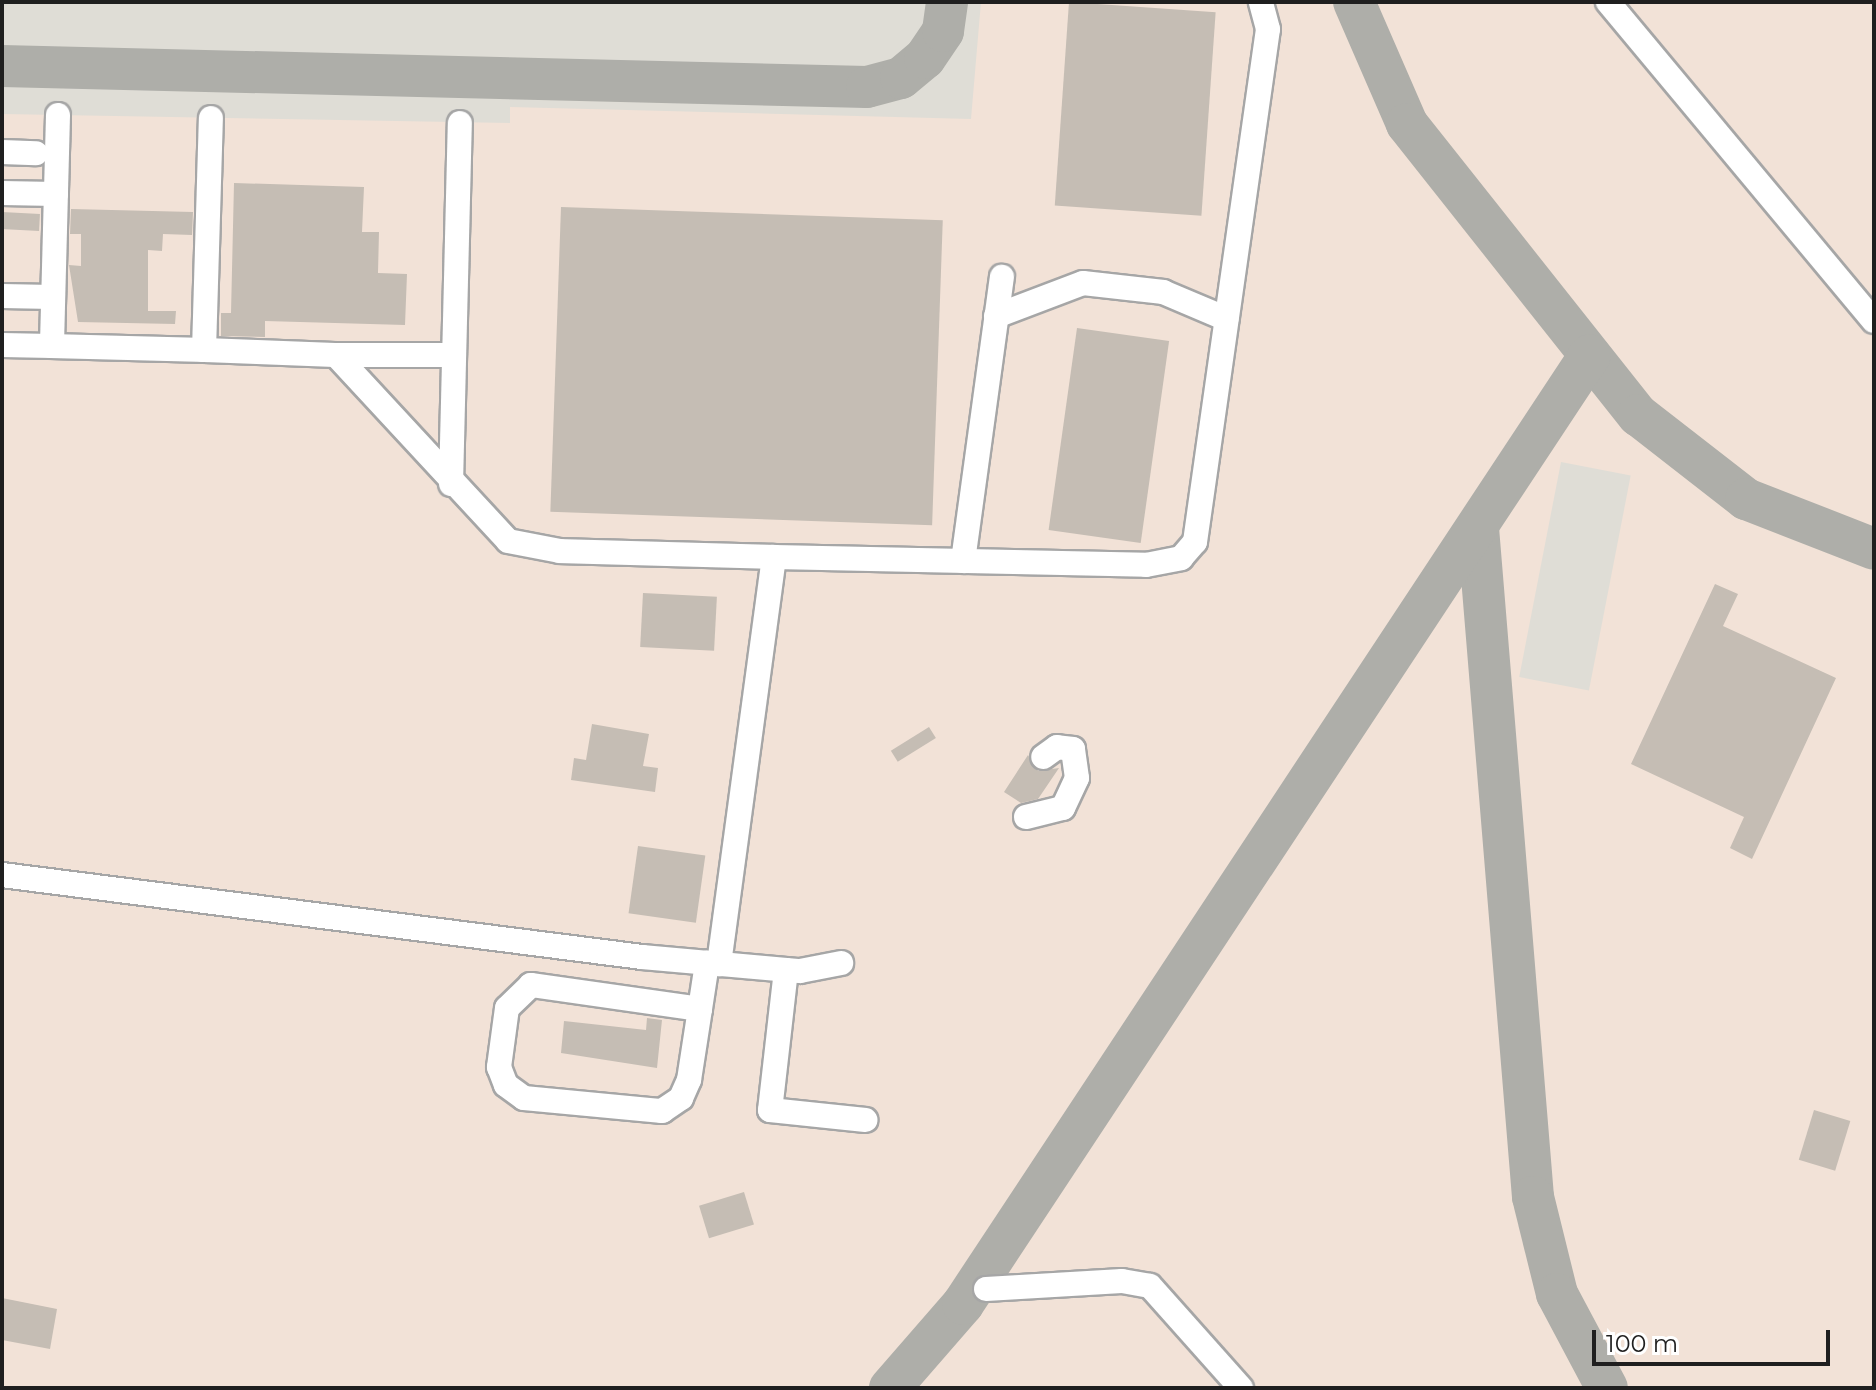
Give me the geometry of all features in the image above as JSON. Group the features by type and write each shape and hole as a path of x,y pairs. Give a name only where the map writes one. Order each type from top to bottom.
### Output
{"street":[{"path":"336,355 451,484 508,541 530,548 1146,565 1181,558 1195,542 1268,29 1261,2"},
{"path":"1608,2 1874,321"},
{"path":"52,346 58,115"},
{"path":"204,350 211,118"},
{"path":"451,484 460,123"},
{"path":"2,152 36,153"},
{"path":"2,193 56,194"},
{"path":"963,561 1002,277"},
{"path":"996,316 1083,283 1163,292 1227,319"},
{"path":"2,296 53,297"},
{"path":"2,345 336,355 454,355"},
{"path":"700,1009 531,985 507,1008 499,1067 506,1085 524,1098 662,1111 681,1098 689,1080 700,1009 713,963 774,557"},
{"path":"1026,817 1063,808 1077,778 1073,749 1057,747 1043,757"},
{"path":"2,875 713,963 786,970 841,963"},
{"path":"786,970 770,1110 865,1120"},
{"path":"986,1289 1122,1281 1150,1286 1241,1388"}],"shaded area":[{"path":"2,2 1874,2 1874,1388 2,1388"},
{"path":"2,2 981,2 971,119 510,107 510,123 2,114"},
{"path":"1561,462 1631,476 1589,691 1519,677"}],"building":[{"path":"1069,2 1216,12 1201,216 1055,206"},
{"path":"234,183 364,187 362,232 379,232 378,273 407,274 405,325 265,321 265,337 221,336 221,313 231,313"},
{"path":"561,207 943,220 932,525 550,512"},
{"path":"71,209 193,212 192,235 163,234 162,251 148,250 148,311 176,311 175,324 78,322 69,265 81,266 81,234 70,234"},
{"path":"2,212 40,214 39,231 2,229"},
{"path":"1077,328 1169,341 1141,543 1049,530"},
{"path":"1715,584 1738,594 1723,626 1836,678 1752,859 1730,848 1744,817 1631,764"},
{"path":"643,593 717,597 714,651 640,647"},
{"path":"592,724 649,734 643,766 658,768 655,792 571,780 574,758 586,760"},
{"path":"929,727 936,738 898,762 891,751"},
{"path":"1028,755 1038,771 1059,768 1038,799 1021,803 1004,792"},
{"path":"638,846 705,855 696,923 629,913"},
{"path":"647,1018 662,1020 657,1068 561,1053 564,1021 646,1030"},
{"path":"1814,1110 1850,1121 1835,1171 1799,1160"},
{"path":"744,1192 754,1225 709,1238 699,1206"},
{"path":"2,1298 57,1309 50,1349 2,1340"}],"taxiway":[{"path":"2,66 867,87 901,78 925,58 943,31 947,2"},
{"path":"1354,2 1407,124 1638,415 1746,499 1874,549"},
{"path":"890,1388 963,1304 1590,355"},
{"path":"1478,528 1533,1197 1557,1294 1607,1388"}]}
